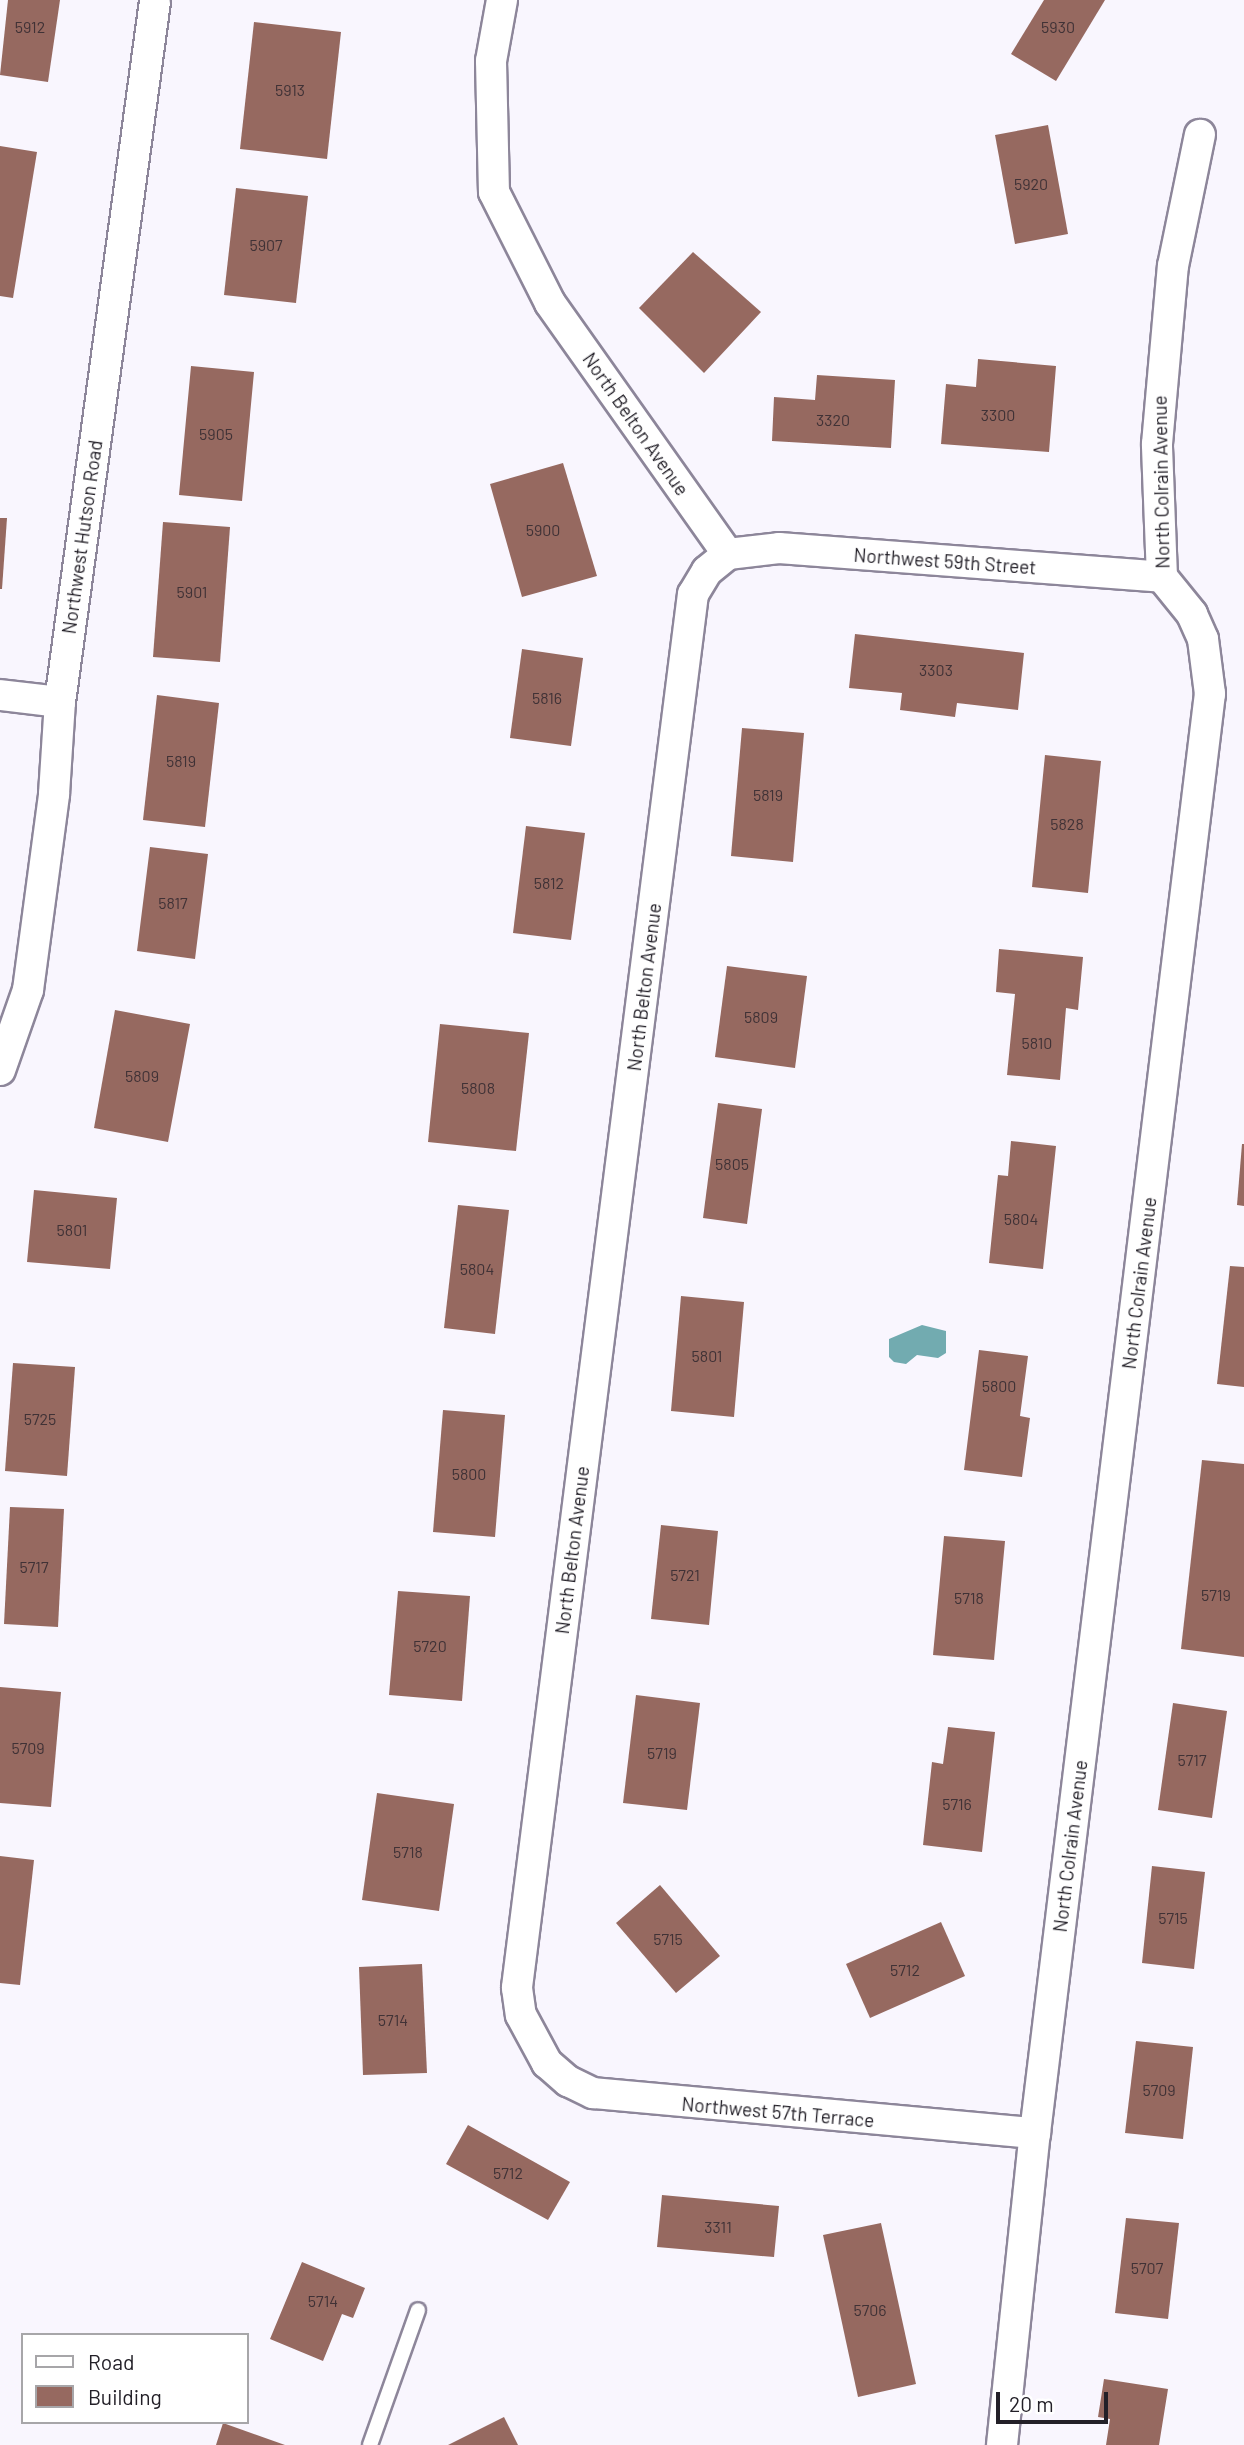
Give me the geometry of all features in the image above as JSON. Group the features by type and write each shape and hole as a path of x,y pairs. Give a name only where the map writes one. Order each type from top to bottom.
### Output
{"street":[{"name":"North Belton Avenue","path":"502,0 491,61 495,192 550,303 728,554 707,571 693,594 517,1988 521,2015 537,2050"},
{"name":"Northwest Hutson Road","path":"0,1070 28,990 54,794 60,702 155,1"},
{"name":"North Colrain Avenue","path":"1002,2445 1035,2133 1210,694 1203,639 1192,614 1161,577 1157,444 1161,355 1173,266 1200,135"},
{"name":"Northwest 59th Street","path":"728,554 779,548 1161,577"},
{"path":"0,695 60,702"},
{"name":"Northwest 57th Terrace","path":"537,2050 568,2081 619,2099 1035,2133"}],"lane":[{"path":"370,2445 418,2310"}],"water":[{"path":"922,1325 946,1331 946,1353 938,1358 917,1355 906,1364 894,1362 889,1357 889,1339"}],"building":[{"path":"8,0 60,0 48,82 0,75"},
{"path":"1044,0 1105,0 1056,81 1011,54"},
{"path":"254,22 341,32 327,159 240,149"},
{"path":"1048,125 1068,234 1015,244 995,135"},
{"path":"0,146 37,152 13,298 0,296"},
{"path":"236,188 308,196 296,303 224,295"},
{"path":"693,252 761,312 704,373 639,308"},
{"path":"978,359 1056,366 1049,452 941,444 946,384 976,387"},
{"path":"191,366 254,372 242,501 179,495"},
{"path":"817,375 895,380 891,448 772,441 774,397 815,400"},
{"path":"563,463 597,576 522,597 490,484"},
{"path":"0,518 7,518 2,589 0,589"},
{"path":"163,522 230,527 220,662 153,657"},
{"path":"855,634 1024,653 1018,710 957,703 955,717 900,710 902,693 849,688"},
{"path":"522,649 583,658 571,746 510,738"},
{"path":"157,695 219,703 205,827 143,820"},
{"path":"742,728 804,733 793,862 731,856"},
{"path":"1045,755 1101,761 1088,893 1032,887"},
{"path":"526,826 585,833 571,940 513,933"},
{"path":"150,847 208,854 195,959 137,951"},
{"path":"999,949 1083,957 1078,1010 1066,1008 1060,1080 1007,1075 1015,994 996,992"},
{"path":"727,966 807,976 795,1068 715,1057"},
{"path":"115,1010 190,1024 168,1142 94,1128"},
{"path":"440,1024 529,1033 516,1151 428,1142"},
{"path":"718,1103 762,1109 747,1224 703,1218"},
{"path":"1011,1141 1056,1146 1043,1269 989,1263 998,1175 1008,1176"},
{"path":"1244,1144 1244,1206 1237,1205"},
{"path":"34,1190 117,1198 110,1269 27,1262"},
{"path":"458,1205 509,1210 495,1334 444,1328"},
{"path":"1230,1266 1244,1267 1244,1387 1217,1384"},
{"path":"681,1296 744,1302 734,1417 671,1411"},
{"path":"979,1350 1028,1356 1020,1416 1030,1418 1022,1477 964,1470"},
{"path":"13,1363 75,1367 67,1476 5,1471"},
{"path":"443,1410 505,1415 495,1537 433,1532"},
{"path":"1202,1460 1244,1464 1244,1657 1181,1649"},
{"path":"10,1507 64,1509 58,1627 4,1624"},
{"path":"661,1525 718,1531 709,1625 651,1619"},
{"path":"944,1536 1005,1541 994,1660 933,1655"},
{"path":"398,1591 470,1596 462,1701 389,1695"},
{"path":"0,1687 61,1692 51,1807 0,1803"},
{"path":"636,1695 700,1703 687,1810 623,1803"},
{"path":"1173,1703 1227,1711 1212,1818 1158,1810"},
{"path":"948,1727 995,1732 982,1852 923,1845 932,1762 943,1764"},
{"path":"377,1793 454,1804 439,1911 362,1900"},
{"path":"0,1856 34,1860 20,1985 0,1983"},
{"path":"1152,1866 1205,1872 1194,1969 1142,1963"},
{"path":"660,1885 720,1956 676,1993 616,1923"},
{"path":"941,1922 965,1976 870,2018 846,1964"},
{"path":"422,1964 427,2073 363,2075 359,1967"},
{"path":"1136,2041 1193,2047 1183,2139 1125,2133"},
{"path":"468,2125 570,2182 548,2220 446,2164"},
{"path":"662,2195 779,2206 774,2257 657,2247"},
{"path":"1126,2218 1179,2223 1168,2319 1115,2313"},
{"path":"881,2223 916,2384 858,2397 823,2235"},
{"path":"302,2262 365,2288 353,2318 342,2314 323,2361 270,2339"},
{"path":"1104,2379 1168,2389 1159,2445 1106,2445 1110,2419 1098,2417"},
{"path":"504,2417 518,2445 448,2445"},
{"path":"223,2424 226,2424 285,2445 216,2445"}]}
